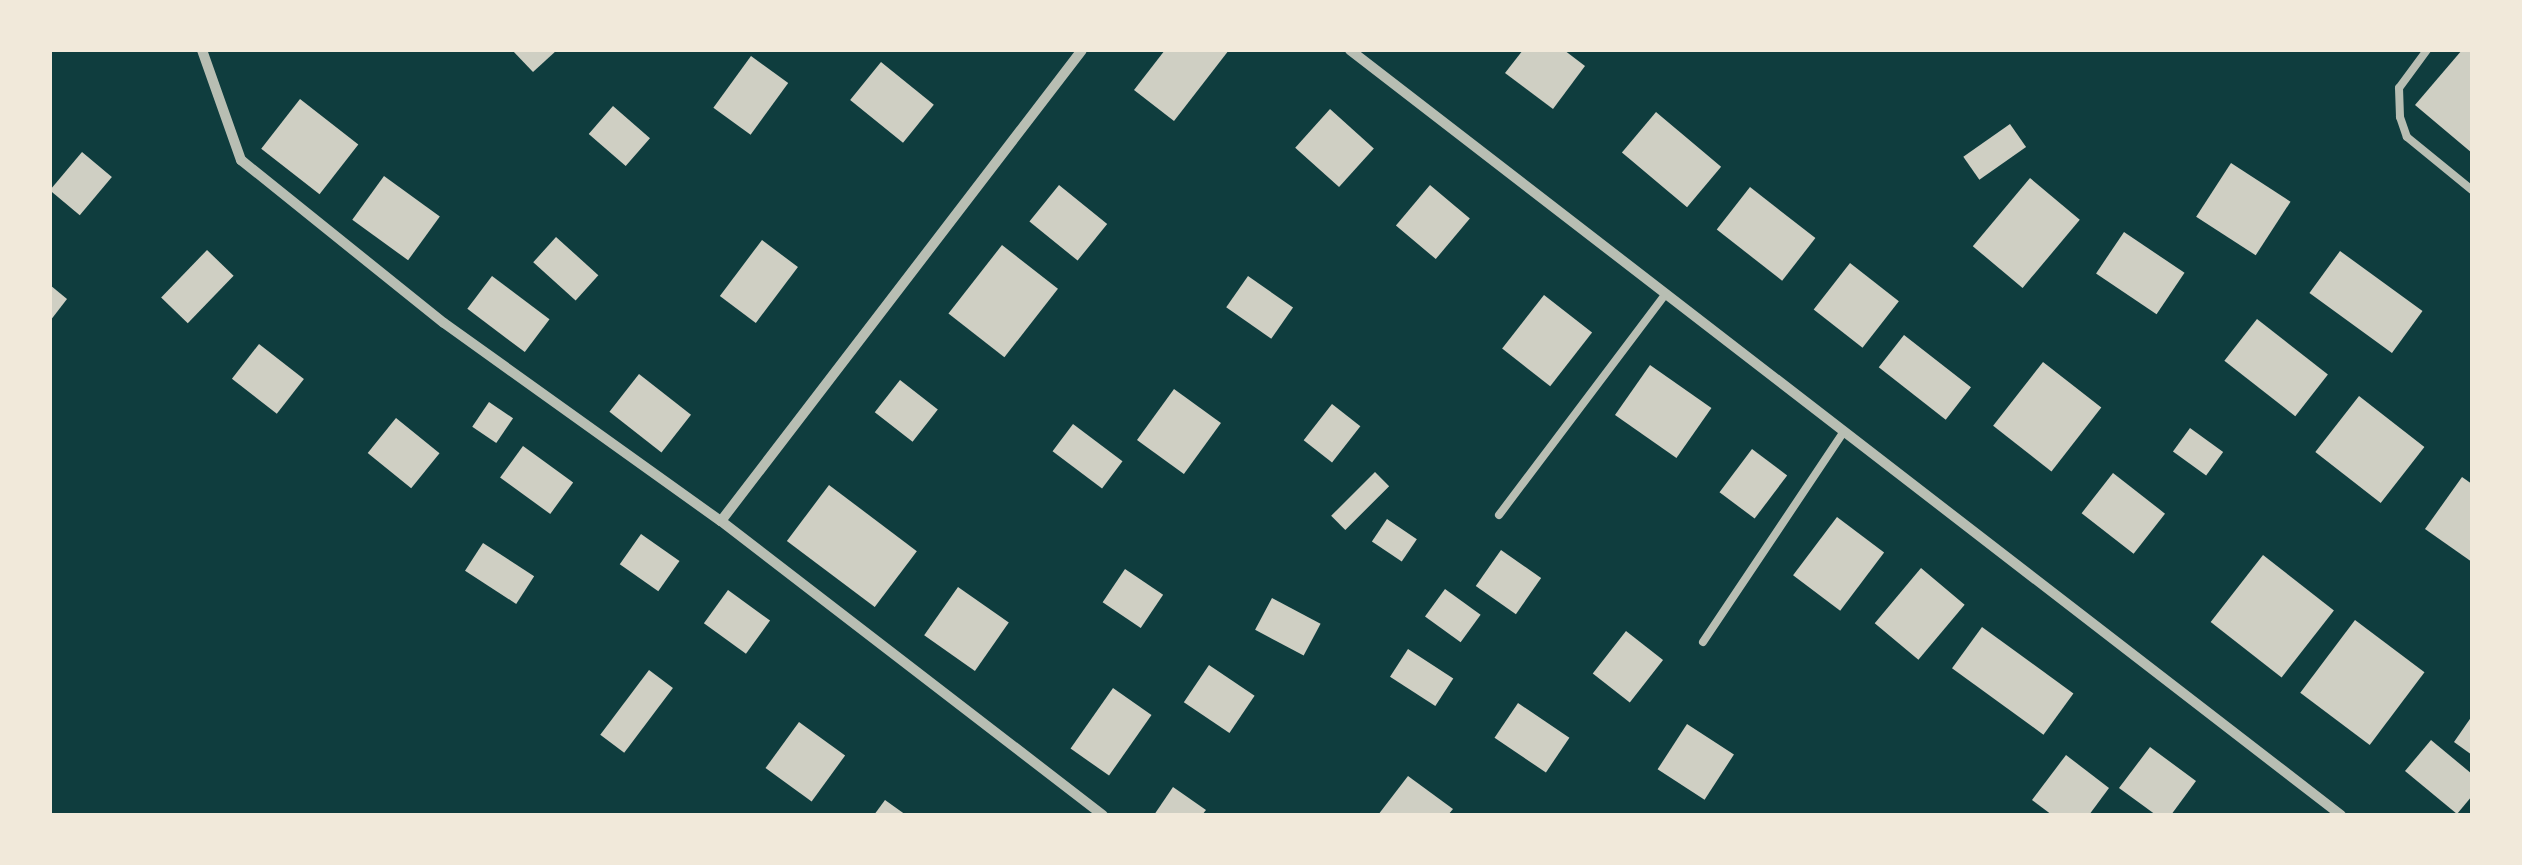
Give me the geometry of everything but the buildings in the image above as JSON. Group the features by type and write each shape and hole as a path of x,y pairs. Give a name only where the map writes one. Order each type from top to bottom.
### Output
{"street":[{"path":"202,50 241,160 444,323 721,521 1102,815"},
{"path":"721,521 1082,50"},
{"path":"1350,50 2341,815"}],"lane":[{"path":"2427,50 2399,88 2400,117 2407,138 2472,190"},
{"path":"1499,515 1666,295"},
{"path":"1703,642 1844,433"}]}
